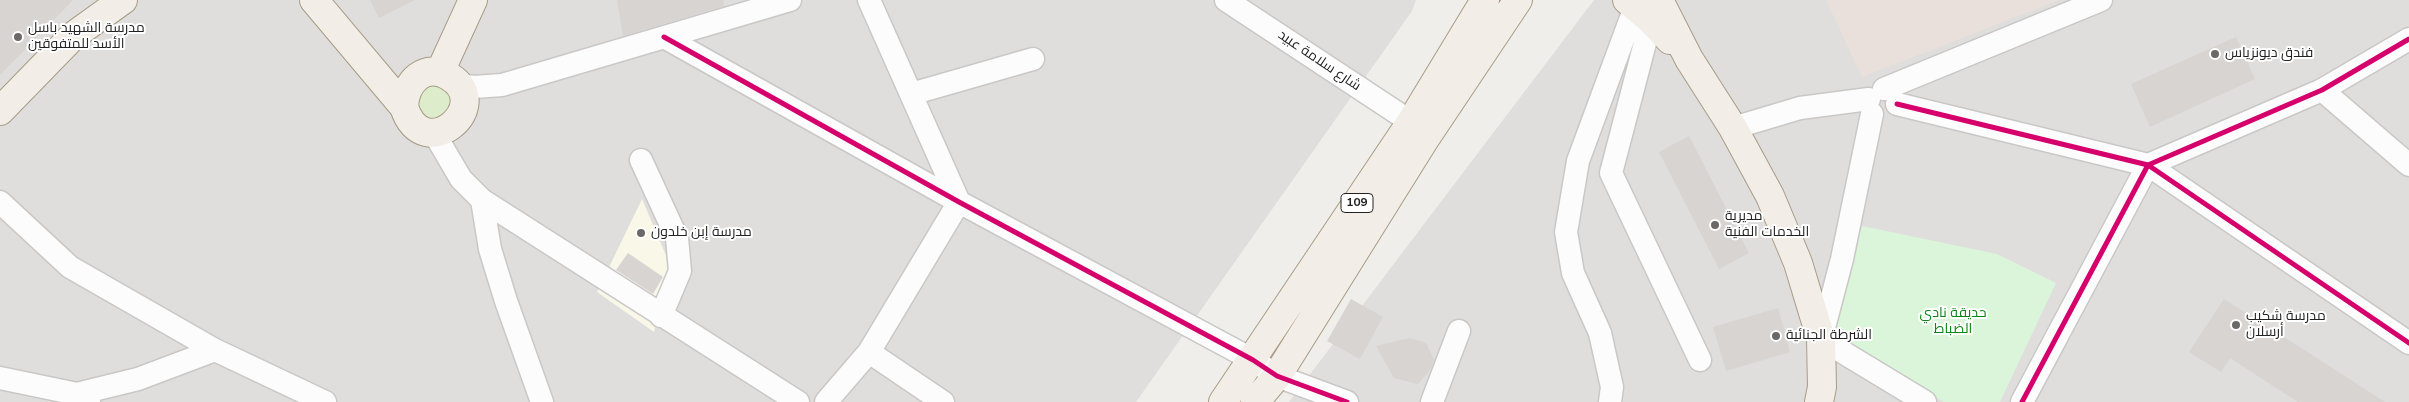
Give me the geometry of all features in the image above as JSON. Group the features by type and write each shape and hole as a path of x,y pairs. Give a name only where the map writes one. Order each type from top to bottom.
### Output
{"main road":[{"path":"0,111 73,36 123,0"},
{"path":"314,0 404,107"},
{"path":"439,78 473,0"},
{"name":"109","path":"1223,402 1411,122 1485,0"},
{"path":"1254,402 1277,376 1424,142 1518,0"},
{"path":"1643,7 1688,59 1733,128 1770,196 1798,263 1821,340 1822,387 1819,402"},
{"path":"353,47 385,64 439,78 463,95 464,106 461,116 450,128 434,133 414,126 407,117 404,107 404,95 410,84 439,78"}],"street":[{"path":"439,78 474,87 502,84 790,0"},
{"path":"869,0 959,202"},
{"name":"شارع سلامة عبيد","path":"1226,0 1411,122"},
{"path":"1880,101 2100,0"},
{"path":"1643,7 1611,173 1700,360"},
{"path":"1610,402 1612,387 1600,333 1573,273 1566,232 1578,161 1643,7"},
{"path":"664,37 959,202 1253,360 1277,376 1347,402"},
{"path":"2022,402 2148,165 2322,90 2409,39"},
{"path":"911,94 1033,59"},
{"path":"461,116 480,98 502,84"},
{"path":"2322,90 2409,165"},
{"path":"1880,101 1821,340 1925,402"},
{"path":"1733,128 1800,108 1880,101 2148,165 2409,343"},
{"path":"434,133 461,179 482,200 798,402"},
{"path":"641,160 677,238 680,271 661,316"},
{"path":"482,200 490,249 506,301 542,402"},
{"path":"0,202 70,267 215,350 325,402"},
{"path":"826,402 869,352 959,202"},
{"path":"1432,402 1459,331"},
{"path":"0,378 84,398 215,350"},
{"path":"869,352 943,402"}],"shaded area":[{"path":"0,0 1416,0 1412,11 1136,402 0,402"},
{"path":"1594,0 2409,0 2409,402 1289,402"},
{"path":"1826,0 2059,0 1862,77"},
{"name":"مدرسة إبن خلدون","path":"642,199 671,267 654,332 597,292"}],"green space":[{"path":"424,84 448,85 454,108 434,121 423,117 416,106"},
{"name":"حديقة نادي الضباط","path":"1862,226 1997,254 2056,283 2000,402 1944,402 1828,337"}],"building":[{"name":"مدرسة الشهيد باسل الأسد للمتفوقين","path":"0,0 73,0 0,75"},
{"path":"370,0 415,0 379,18"},
{"path":"617,0 723,0 724,6 623,36"},
{"path":"2236,37 2255,79 2150,127 2131,84"},
{"name":"مديرية الخدمات الفنية","path":"1689,136 1749,253 1719,269 1659,152"},
{"path":"628,253 663,277 653,294 616,270"},
{"path":"1351,299 1383,317 1360,359 1327,341"},
{"name":"مدرسة شكيب أرسلان","path":"2224,299 2385,402 2298,402 2230,358 2221,372 2189,352"},
{"path":"1778,308 1790,352 1726,371 1713,327"},
{"path":"1410,338 1426,343 1434,360 1430,370 1418,384 1394,378 1376,346"}],"cycle path":[{"path":"664,37 959,202 1253,360 1277,376 1347,402"},
{"path":"2022,402 2148,165 2322,90 2409,39"},
{"path":"1897,104 2148,165 2409,343"}],"place":[{"name":"مدرسة الشهيد باسل الأسد للمتفوقين","path":"18,37"},
{"name":"فندق ديونزياس","path":"2215,54"},
{"name":"مديرية الخدمات الفنية","path":"1715,225"},
{"name":"مدرسة إبن خلدون","path":"641,233"},
{"name":"مدرسة شكيب أرسلان","path":"2236,325"},
{"name":"الشرطة الجنائية","path":"1776,336"}]}
